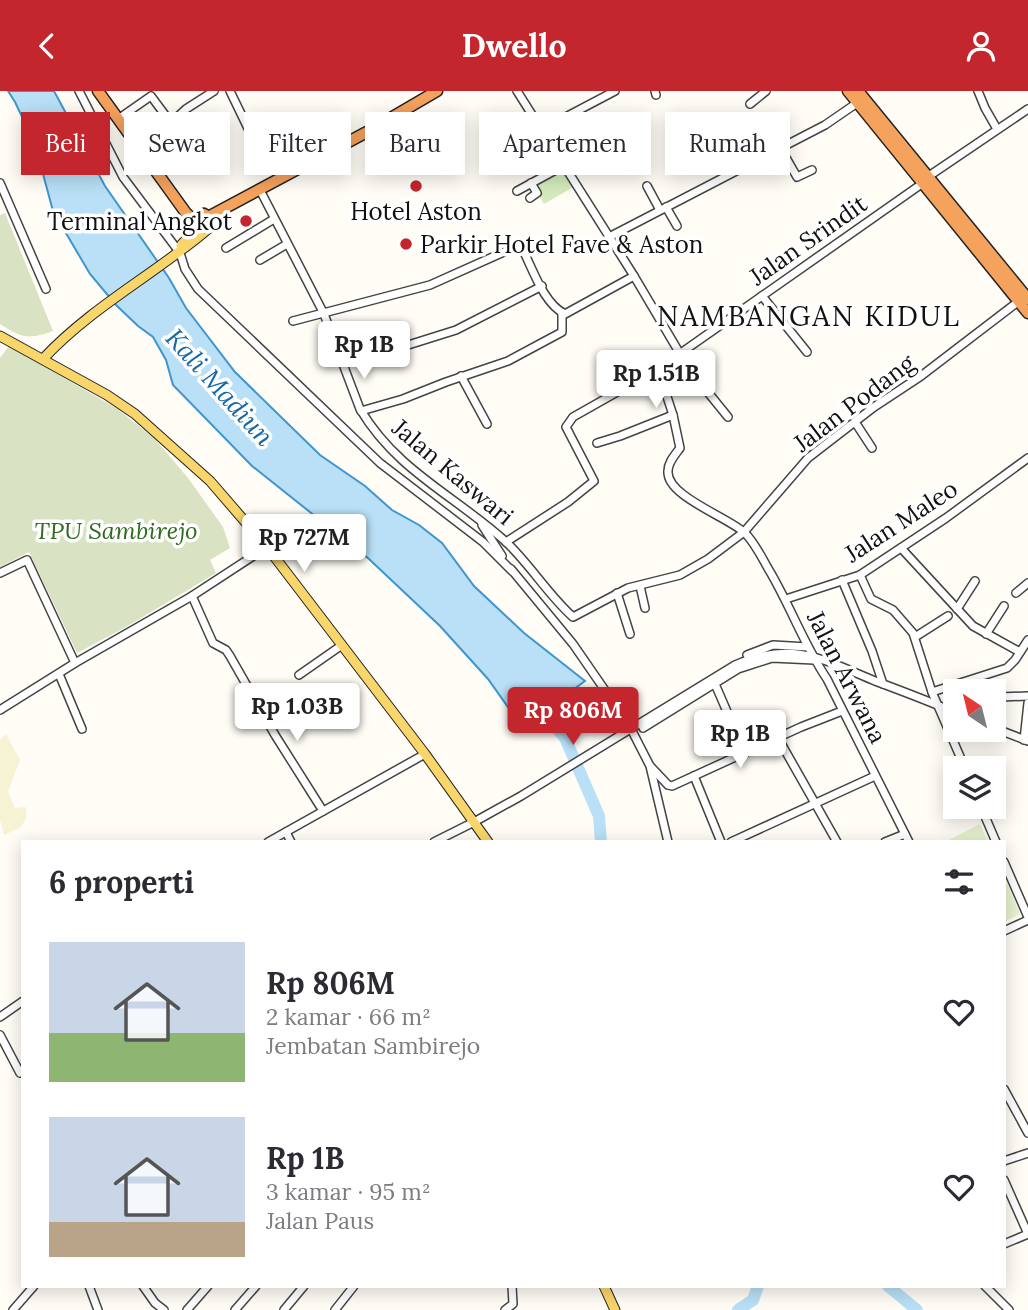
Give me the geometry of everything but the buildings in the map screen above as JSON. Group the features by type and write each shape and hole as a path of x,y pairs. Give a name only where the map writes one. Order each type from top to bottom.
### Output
{"highway":[{"path":"98,91 180,204 206,222 437,91"},
{"path":"848,91 926,179"},
{"path":"858,91 1023,300 1028,313"}],"main road":[{"path":"43,359 64,337 176,253 206,222"},
{"path":"0,336 107,395 135,414 210,481 267,547 425,754 487,840"},
{"path":"605,1288 615,1310"}],"street":[{"path":"79,91 123,177 198,289 380,463 483,542 512,571 573,644 629,728 650,766 668,785 842,711"},
{"path":"118,119 151,96 172,123 214,91"},
{"path":"230,91 244,120"},
{"path":"517,91 530,112"},
{"path":"575,112 615,91"},
{"path":"750,104 766,91"},
{"path":"978,91 997,129"},
{"path":"790,144 857,103"},
{"name":"Jalan Srindit","path":"506,542 568,502 594,481 566,427 573,417 658,369 1028,109"},
{"path":"790,165 797,177 812,170"},
{"path":"517,191 546,175"},
{"path":"569,175 681,351 689,369 728,417"},
{"path":"609,237 730,175"},
{"path":"0,183 46,289"},
{"path":"530,198 537,193 531,183"},
{"path":"647,186 677,226"},
{"name":"Jalan Kaswari","path":"260,190 324,314 361,411 391,451 447,498 506,542 573,617"},
{"path":"226,248 274,219"},
{"path":"260,260 288,244"},
{"path":"293,321 430,285 514,247 523,250 542,286 562,313 563,330 508,361 461,376 394,403 361,411"},
{"path":"562,313 569,313 634,276"},
{"path":"379,359 405,346 456,330 542,286"},
{"path":"762,296 807,352"},
{"name":"Jalan Podang","path":"573,617 617,593 680,575 744,532 808,458 1023,300"},
{"path":"615,362 658,369 680,446 668,468 667,476 677,491 744,532"},
{"path":"461,376 487,424"},
{"path":"597,443 673,415"},
{"path":"855,422 872,448"},
{"name":"Jalan Maleo","path":"786,599 860,575 946,518 1028,458"},
{"path":"480,522 512,571"},
{"name":"Jalan Arwana","path":"744,532 786,599 813,658 908,840"},
{"path":"0,710 75,663 192,596 267,547"},
{"path":"901,548 973,626 1020,652"},
{"path":"0,573 27,560 75,663"},
{"path":"860,575 871,599 893,610 915,637 932,692 960,756"},
{"path":"842,580 883,684"},
{"path":"957,609 975,581"},
{"path":"1016,593 1028,583"},
{"path":"640,586 645,608"},
{"path":"617,593 630,634"},
{"path":"192,596 212,643 226,650 230,656 323,811"},
{"path":"986,634 1004,605"},
{"path":"915,637 948,616"},
{"path":"932,692 1007,668 1028,640"},
{"path":"638,719 732,662 764,648 773,645 808,647"},
{"path":"299,675 342,646"},
{"path":"437,840 474,822 735,665 752,658 779,652 813,658 943,707"},
{"path":"643,728 738,669 772,658 813,658"},
{"path":"59,674 82,729"},
{"path":"715,684 745,753"},
{"path":"1006,697 1028,696"},
{"path":"1006,731 1026,740 1028,703"},
{"path":"778,737 836,840"},
{"path":"272,840 425,754"},
{"path":"650,766 668,840"},
{"path":"694,776 720,840"},
{"path":"735,840 875,776"},
{"path":"986,819 995,840"},
{"path":"286,832 290,840"},
{"path":"890,840 905,834"},
{"path":"1006,867 1028,919 1006,930"},
{"path":"0,1017 21,1002"},
{"path":"0,1035 20,1073"},
{"path":"1006,1093 1028,1133"},
{"path":"1006,1160 1028,1153"},
{"path":"1006,1185 1028,1235 1006,1243"},
{"path":"1006,1203 1013,1201"},
{"path":"13,1310 32,1288"},
{"path":"90,1288 98,1310"},
{"path":"145,1288 163,1310"},
{"path":"187,1310 206,1288"},
{"path":"235,1310 254,1288"},
{"path":"284,1310 302,1288"},
{"path":"335,1310 352,1288"},
{"path":"505,1310 513,1304 512,1288"},
{"path":"987,1288 1009,1310"}],"shaded area":[{"path":"6,734 20,760 8,792 15,808 26,807 26,819 20,828 4,835 0,820 0,740"}],"green space":[{"path":"549,175 568,175 575,186 544,204 533,184"},
{"path":"5,213 53,331 37,336 25,336 0,324 0,215"},
{"name":"TPU Sambirejo","path":"9,346 116,408 154,438 188,478 223,527 230,548 210,560 216,573 77,653 29,552 0,567 0,358"},
{"path":"980,824 987,840 949,840"},
{"path":"1006,881 1020,914 1006,920"}],"water":[{"path":"8,91 54,91 65,112 21,112 21,115"},
{"path":"43,175 99,175 169,278 186,308 235,372 320,455 365,486 392,510 419,525 442,543 474,586 524,633 585,681 522,727 488,679 440,626 369,559 252,466 173,385 166,360 153,337 116,305 90,274 53,211"}],"waterway":[{"name":"Kali Madiun","path":"533,700 565,738 599,816 601,840"},
{"path":"738,1310 753,1300 757,1288"},
{"name":"Kali Madiun","path":"890,1288 917,1310"}],"place":[{"name":"Hotel Aston","path":"416,186"},
{"name":"Terminal Angkot","path":"246,221"},
{"name":"Parkir Hotel Fave & Aston","path":"406,244"}],"district":[{"name":"NAMBANGAN KIDUL","path":"809,316"}]}
